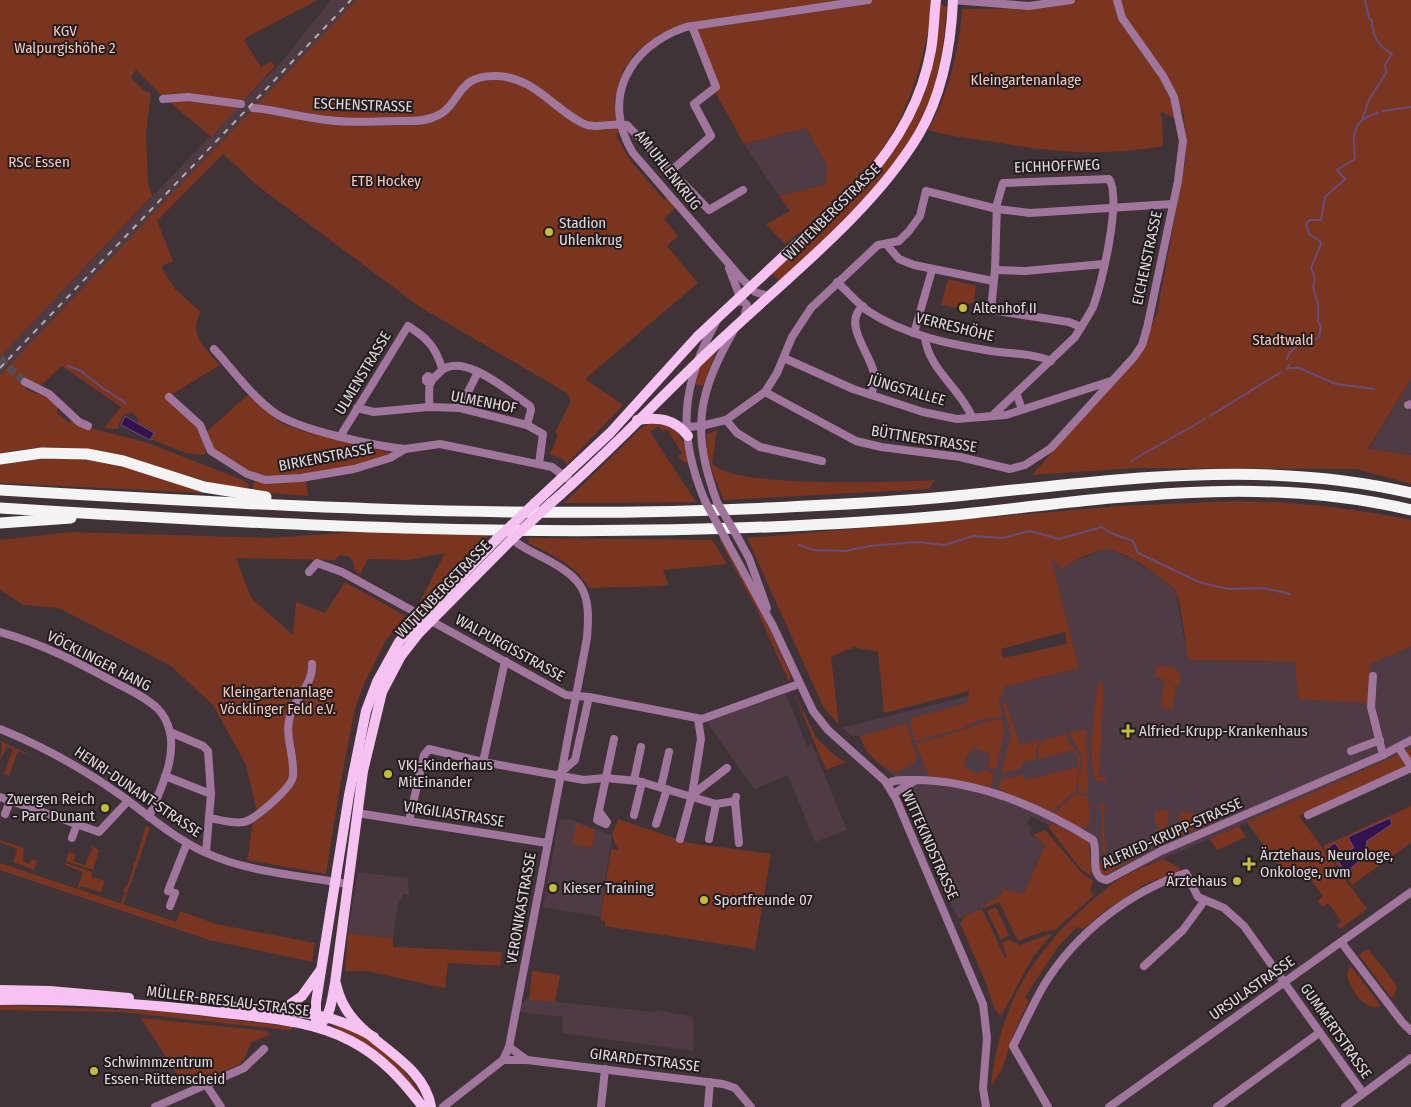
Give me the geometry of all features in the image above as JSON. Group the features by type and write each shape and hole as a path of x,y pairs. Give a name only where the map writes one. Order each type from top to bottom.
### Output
{"highway":[{"path":"0,459 42,453 86,454 123,461 212,488 286,498 312,505"},
{"path":"0,490 312,505 581,512 723,510 901,500 1141,478 1226,474 1318,477 1369,484 1411,493"},
{"path":"0,508 118,515 447,528 624,531 811,525 970,513 1131,495 1234,490 1331,495 1411,510"},
{"path":"0,524 118,515"}],"main road":[{"name":"WITTENBERGSTRASSE","path":"327,1016 335,983 363,771 382,692 401,656 427,618 497,539 610,433 670,365 750,287 862,184 893,144 909,118 925,77 932,49 936,0"},
{"name":"WITTENBERGSTRASSE","path":"316,1027 315,1013 351,787 366,711 376,682 386,662 400,642 573,484 637,420 866,203 891,175 911,148 931,112 950,49 953,0"},
{"path":"637,420 653,418 672,422 688,431"},
{"name":"WITTENBERGSTRASSE","path":"282,1010 308,989 322,968"},
{"name":"MÜLLER-BRESLAU-STRASSE","path":"335,983 346,1010 394,1053 412,1072 428,1097 431,1107"},
{"name":"MÜLLER-BRESLAU-STRASSE","path":"0,990 50,992 315,1013 355,1026 374,1037"},
{"name":"MÜLLER-BRESLAU-STRASSE","path":"0,1000 155,1006 298,1022 350,1040 383,1061 423,1107"},
{"path":"316,1027 323,1023 327,1016"}],"street":[{"name":"AM UHLENKRUG","path":"768,296 756,292 750,287 633,153 622,133 618,103 627,73 638,55 670,32 692,26 868,0"},
{"path":"953,0 1029,6 1071,0"},
{"name":"EICHENSTRASSE","path":"1000,469 1010,469 1025,465 1051,448 1137,353 1142,345 1183,151 1178,112 1163,76 1122,18 1117,0"},
{"path":"672,170 711,136 694,104 716,86 692,26"},
{"name":"ESCHENSTRASSE","path":"253,108 333,120 418,121 433,118 445,112 462,88 472,81 495,76 514,77 521,80 549,98 576,120 590,126 620,124"},
{"path":"163,100 202,98 241,104"},
{"path":"620,124 627,125 635,132 709,210 743,190"},
{"name":"EICHHOFFWEG","path":"997,209 1003,183 1106,178 1112,181 1114,207"},
{"path":"688,431 726,420 765,392 784,358 792,337 817,300 878,246 899,241 909,231 920,216 926,191 997,209 1030,213 1172,204"},
{"path":"992,416 1076,337 1093,306 1114,222 1114,207"},
{"path":"997,209 995,270 990,307 993,312 1069,322 1081,328"},
{"path":"886,244 899,259 932,270 993,280"},
{"name":"AM UHLENKRUG","path":"728,263 737,300"},
{"path":"995,270 1032,270 1104,264"},
{"path":"914,333 932,270"},
{"name":"VERRESHÖHE","path":"837,282 863,306 891,324 914,333 973,348 1016,355 1037,355 1051,361"},
{"path":"737,300 744,301 747,305 741,322"},
{"path":"863,306 858,309 855,322 874,375 871,395"},
{"name":"WITTEKINDSTRASSE","path":"718,320 695,365 689,387 688,431 692,467 705,501 773,626 799,684 822,724 887,784 893,794 983,1004 987,1028 983,1088 986,1107"},
{"name":"WITTEKINDSTRASSE","path":"741,322 711,374 702,408 701,426 705,466 717,502 738,538 758,579 773,626"},
{"name":"ULMENSTRASSE","path":"341,435 408,326 427,340 437,351 442,368"},
{"path":"925,337 934,362 961,397 972,417"},
{"name":"ULMENSTRASSE","path":"214,349 274,412 288,421 388,447 405,449"},
{"name":"JÜNGSTALLEE","path":"784,358 829,380 871,395 924,412 957,419 1022,411 1113,380"},
{"path":"429,407 432,380 442,368 462,364 478,372 530,406 531,410 527,425"},
{"path":"460,408 478,372"},
{"path":"25,382 49,394 79,422 88,426"},
{"name":"BÜTTNERSTRASSE","path":"765,392 856,441 881,447 960,457 1000,469"},
{"path":"1017,394 1020,404"},
{"name":"BIRKENSTRASSE","path":"169,397 200,424 211,451 247,474 265,480 301,478 371,465 390,458 405,449 440,444 552,467 565,475 573,484"},
{"name":"ULMENHOF","path":"357,408 374,412 429,407 460,408 527,425 540,431 544,438 539,464"},
{"path":"726,420 737,433 760,448 822,461"},
{"name":"VERONIKASTRASSE","path":"503,1060 509,1047 519,1003 559,774 577,696 588,619 588,607 582,587 563,568 519,545 512,539"},
{"name":"WALPURGISSTRASSE","path":"309,572 317,563 322,563 427,618 566,695 589,697 698,719"},
{"name":"VÖCKLINGER HANG","path":"0,632 58,653 144,699 160,711 170,732 170,754 165,776 149,817"},
{"path":"483,762 505,661"},
{"path":"210,818 237,823 246,821 270,804 290,784 293,771 288,721 290,713 311,676 312,664"},
{"path":"1373,676 1371,707 1383,755"},
{"path":"680,838 692,795 701,739 698,719 799,684"},
{"path":"559,774 575,760 589,697"},
{"name":"HENRI-DUNANT-STRASSE","path":"0,729 75,765 186,843 206,852 255,869 347,884"},
{"name":"HENRI-DUNANT-STRASSE","path":"170,732 203,746 209,754 211,794 206,852"},
{"path":"599,812 614,739"},
{"path":"1351,751 1380,740"},
{"name":"ALFRIED-KRUPP-STRASSE","path":"887,784 896,780 956,783 994,794 1031,808 1092,839 1095,842 1097,874 1107,880 1161,851 1399,748 1411,740"},
{"path":"634,814 641,746"},
{"path":"1308,816 1411,767 1399,748"},
{"path":"409,821 424,755 427,750 584,780 605,778 638,781 692,795 716,804 735,799 738,843"},
{"path":"656,824 669,752"},
{"path":"692,795 727,768"},
{"path":"165,776 211,794"},
{"path":"893,794 916,780"},
{"path":"0,797 99,832 128,801"},
{"path":"5,814 10,801"},
{"path":"709,839 716,804"},
{"name":"VIRGILIASTRASSE","path":"357,813 546,843"},
{"path":"72,838 77,824"},
{"path":"170,906 175,893 168,890 186,843"},
{"name":"GUMMERTSTRASSE","path":"1048,1107 1013,1046 1045,984 1072,949 1101,920 1134,896 1186,873 1196,894 1205,900 1216,903 1237,918 1363,1094"},
{"name":"URSULASTRASSE","path":"1109,1107 1411,892"},
{"path":"1144,966 1183,930 1205,900"},
{"path":"1341,942 1402,1022 1411,1031"},
{"path":"1217,1107 1320,1032"},
{"name":"GIRARDETSTRASSE","path":"509,1047 527,1060"},
{"path":"155,1107 207,1086 244,1068 264,1049"},
{"path":"1345,1107 1411,1058"},
{"path":"443,1107 503,1060"},
{"name":"GIRARDETSTRASSE","path":"503,1060 527,1060 710,1082 734,1088 751,1107"},
{"path":"601,1107 604,1069"},
{"path":"708,1107 710,1082"},
{"path":"207,1086 221,1107"}],"shaded area":[{"path":"331,0 356,0 0,375 0,356 284,59"},
{"path":"806,128 827,166 826,184 779,196 744,144"},
{"path":"1411,379 1411,455 1369,449"},
{"path":"125,416 154,433 150,440 121,425"},
{"name":"Alfried-Krupp-Krankenhaus","path":"1100,549 1112,549 1162,576 1176,592 1188,660 1370,664 1411,647 1411,749 1393,759 1205,841 1135,870 1130,870 1105,884 1097,882 1093,873 1091,846 1052,823 1050,826 1031,816 1027,824 1032,827 1029,834 1045,843 1024,895 1008,892 983,906 985,908 958,919 897,779 870,755 860,736 852,736 842,728 1079,668 1050,556 1067,563 1090,556"},
{"path":"786,694 807,746 812,744 847,830 815,842 788,775 754,789 706,721"},
{"path":"1390,818 1392,824 1367,841 1365,855 1346,873 1329,847 1335,843 1342,853 1354,848 1348,837"},
{"path":"569,819 612,835 600,917 543,907 559,820"},
{"path":"358,872 408,878 409,895 403,894 398,905 393,938 348,933"},
{"path":"527,999 656,1012 656,1010 693,1017 694,1051 562,1033 563,1017 519,1012 520,1004"}],"green space":[{"path":"0,0 318,0 245,38 244,40 261,67 272,61 274,67 211,137 161,95 136,70 131,77 143,90 151,93 146,133 148,182 152,196 0,357"},
{"name":"ETB Hockey","path":"356,0 933,0 921,62 915,83 899,122 877,158 843,198 785,244 766,224 790,211 779,196 826,184 827,166 806,128 744,144 715,92 692,23 659,34 634,54 623,71 614,101 619,131 616,136 630,160 664,200 667,196 676,207 664,219 678,236 667,246 698,283 585,379 623,405 566,465 564,460 550,454 558,435 555,433 571,401 567,393 420,307 258,186 223,154 157,221 173,261 163,265 162,269 175,289 201,312 197,320 197,334 204,347 220,365 169,396 205,433 250,393 279,422 302,431 391,453 388,456 306,479 308,496 253,492 253,484 256,481 206,447 206,453 202,455 186,453 150,439 154,432 139,424 137,417 132,413 124,414 117,429 104,428 121,407 62,366 40,386 23,384 27,390 46,397 57,406 57,413 69,423 72,421 76,424 148,443 245,481 249,485 247,491 124,458 93,452 62,448 31,449 0,454 0,375"},
{"name":"Kleingartenanlage","path":"1078,0 1114,0 1121,24 1160,78 1177,114 1174,118 1162,112 1160,115 1162,117 1163,146 1118,151 1075,152 958,137 928,130 942,101 952,71 962,9 1040,8"},
{"name":"Stadtwald","path":"1119,0 1411,0 1411,379 1368,449 1411,455 1411,484 1356,469 1137,468 1032,475 1140,354 1157,313 1186,158 1184,116 1174,89 1124,16"},
{"path":"940,4 947,7 942,55 936,83 925,113 909,141 891,167 849,215 779,281 771,272 903,135"},
{"path":"948,279 976,286 974,302 958,308 941,305"},
{"path":"716,351 703,386 693,384 696,370"},
{"path":"651,422 668,426 678,433 684,445 688,462 686,464 678,456 682,453 667,429 663,432 659,426 650,432 696,502 564,503 640,429"},
{"path":"717,430 712,463 725,471 750,477 817,482 935,480 929,489 724,500 711,468 707,443 707,434"},
{"path":"67,456 107,461 207,493 0,483 0,464"},
{"path":"1237,501 1303,504 1411,520 1411,647 1370,664 1368,703 1298,699 1295,662 1188,660 1176,592 1156,574 1134,560 1115,551 1105,549 1092,553 1062,569 1051,558 1079,668 1004,687 1004,693 999,699 1002,717 982,719 960,729 915,741 910,725 912,718 967,703 969,691 884,713 878,652 854,647 831,657 839,725 823,706 747,538 1120,506","holes":["1065,632 1067,644 1003,658 1001,649"]},
{"name":"Kleingartenanlage Vöcklinger Feld e.V.","path":"385,530 493,531 418,605 445,553 408,560 368,559 360,574 354,570 353,561 348,556 340,555 335,560 236,558 251,598 293,635 296,602 325,613 345,582 406,616 385,642 365,682 355,708 326,874 247,860 253,825 250,818 257,811 246,765 213,705 171,666 59,608 23,605 0,590 0,540 71,532 271,538"},
{"path":"529,538 712,540 727,564 663,570 668,584 663,586 589,588 570,566 528,543"},
{"path":"719,539 723,540 756,600 791,676 789,682 756,608"},
{"path":"1159,666 1176,669 1180,675 1180,685 1177,687 1164,679 1155,678 1155,669"},
{"path":"1164,680 1176,688 1174,699 1169,702 1174,702 1173,709 1161,708"},
{"path":"1098,683 1104,685 1099,776 1106,777 1105,782 1096,780 1092,760 1092,733"},
{"path":"793,691 817,739 834,755 846,762 826,770"},
{"path":"1005,700 1020,745 1040,740 1036,750 1036,759 1021,763 1022,768 1004,773 1002,771 1011,733 1003,706"},
{"path":"992,720 1003,720 1004,733 996,770 987,767 990,760 989,754 976,748 970,750 964,762 966,768 978,774 985,770 994,775 990,787 929,776 915,743 944,736"},
{"path":"904,724 907,725 917,760 898,772 885,767 874,759 865,748 860,736"},
{"path":"1086,729 1088,791 1085,794 1079,792 1078,778 1082,765 1082,755 1068,733"},
{"path":"1066,734 1068,741 1079,755 1076,756 1074,750 1039,759 1038,748 1043,740"},
{"path":"0,741 35,757 18,751 9,776 4,774 13,749 7,747 0,760 2,745"},
{"path":"1411,749 1411,764 1299,816 1367,909 1340,929 1337,925 1341,921 1328,903 1322,907 1318,901 1323,896 1303,869 1293,875 1289,871 1286,874 1288,879 1247,822"},
{"path":"1080,757 1077,790 1050,813 998,789 1001,780 1023,774 1025,780 1078,767 1076,758"},
{"path":"1077,793 1088,797 1090,823 1084,829 1054,815 1060,807"},
{"path":"1101,804 1108,806 1103,808 1106,864 1111,864 1114,867 1144,853 1105,875 1101,873 1099,863 1103,863 1101,809 1096,807"},
{"path":"1411,806 1411,843 1352,885 1323,846"},
{"path":"1155,810 1169,811 1166,830 1169,831 1166,841 1160,846 1161,838 1156,837 1156,831 1160,829 1159,825 1155,825"},
{"path":"1179,812 1217,816 1217,821 1179,837 1177,832"},
{"path":"618,819 689,843 771,854 755,949 605,926 605,921 600,920 611,849 618,850 612,835"},
{"path":"576,823 595,830 592,848 572,844"},
{"path":"1052,823 1089,842 1092,877 1081,869 1051,831 1049,828"},
{"path":"146,825 150,828 123,905 121,904 125,893 123,891 125,886 127,886 134,866 132,865 135,862"},
{"path":"1239,826 1246,837 1217,850 1209,839"},
{"path":"1045,830 1081,872 1093,881 1090,890 1094,895 1055,930 1042,932 1018,941 999,902 985,908 983,906 1003,894 1001,888 1024,894 1045,844 1033,835"},
{"path":"0,840 24,848 23,861 29,864 31,859 37,861 34,870 13,862 17,849 0,842"},
{"path":"92,846 99,850 93,870 66,861 69,852 76,854 73,861 85,865 90,852 92,852"},
{"path":"1163,859 1180,868 1181,871 1147,883 1106,910 1083,929 1077,927 1059,945 1025,997 1029,1000 1014,1033 1002,1069 991,1087 995,1059 1009,1010 1033,965 1048,945 1066,925 1111,885 1132,872"},
{"path":"0,863 176,922 180,911 216,924 315,943 312,962 209,940 0,870"},
{"path":"66,863 92,872 91,877 105,881 101,892 81,886 77,889 83,872 65,865"},
{"path":"996,907 1009,935 1001,940 987,911"},
{"path":"982,909 1005,958 1007,957 1002,943 1009,939 1020,945 1053,933 1032,958 1001,1016 994,1008 986,983 960,923 965,916"},
{"path":"348,933 393,938 393,947 502,952 500,966 448,963 445,988 366,971 345,971"},
{"path":"1365,950 1369,950 1395,983 1397,989 1392,999 1359,955"},
{"path":"1351,966 1381,1006 1370,1006 1359,998 1348,980 1347,974"},
{"path":"532,971 560,975 555,1002 529,1000"},
{"path":"0,1005 157,1011 294,1027 291,1030 286,1030 121,1012 0,1010"},
{"path":"141,1018 267,1031 269,1035 252,1042 243,1061 238,1065 193,1084 182,1082"},
{"path":"330,1023 359,1035 384,1051 405,1072 423,1098 421,1099"}],"waterway":[{"path":"1362,120 1370,98 1386,73 1385,65 1392,54 1383,48 1377,40 1365,0"},
{"path":"1383,111 1411,107"},
{"path":"1287,359 1296,347 1319,337 1321,327 1318,321 1318,304 1313,287 1315,278 1311,268 1321,244 1320,241 1309,234 1306,224 1310,220 1321,220 1325,197 1345,179 1337,170 1355,159 1355,130 1362,120 1378,113"},
{"path":"1287,369 1289,365"},
{"path":"68,366 81,371 126,403"},
{"path":"1289,368 1299,368 1336,384 1374,389"},
{"path":"1210,416 1281,372"},
{"path":"1131,461 1205,419"},
{"path":"799,545 814,550 846,551 869,546 917,542 945,545 973,536 1002,538 1030,531 1059,539 1102,527 1111,533 1133,541 1138,553 1199,582 1228,589 1263,588 1290,594"}],"tunnel":[{"path":"0,359 25,382"}],"railway":[{"path":"0,368 351,0"}],"place":[{"name":"Stadion Uhlenkrug","path":"549,232"},
{"name":"Altenhof II","path":"963,308"},
{"name":"Alfried-Krupp-Krankenhaus","path":"1128,731"},
{"name":"VKJ-Kinderhaus MitEinander","path":"388,774"},
{"name":"Zwergen Reich - Parc Dunant","path":"105,808"},
{"name":"Ärztehaus, Neurologe, Onkologe, uvm","path":"1249,864"},
{"name":"Ärztehaus","path":"1237,881"},
{"name":"Kieser Training","path":"553,888"},
{"name":"Sportfreunde 07","path":"704,900"},
{"name":"Schwimmzentrum Essen-Rüttenscheid","path":"94,1071"}],"park label":[{"name":"KGV Walpurgishöhe 2","path":"65,40"},
{"name":"RSC Essen","path":"39,162"}]}
